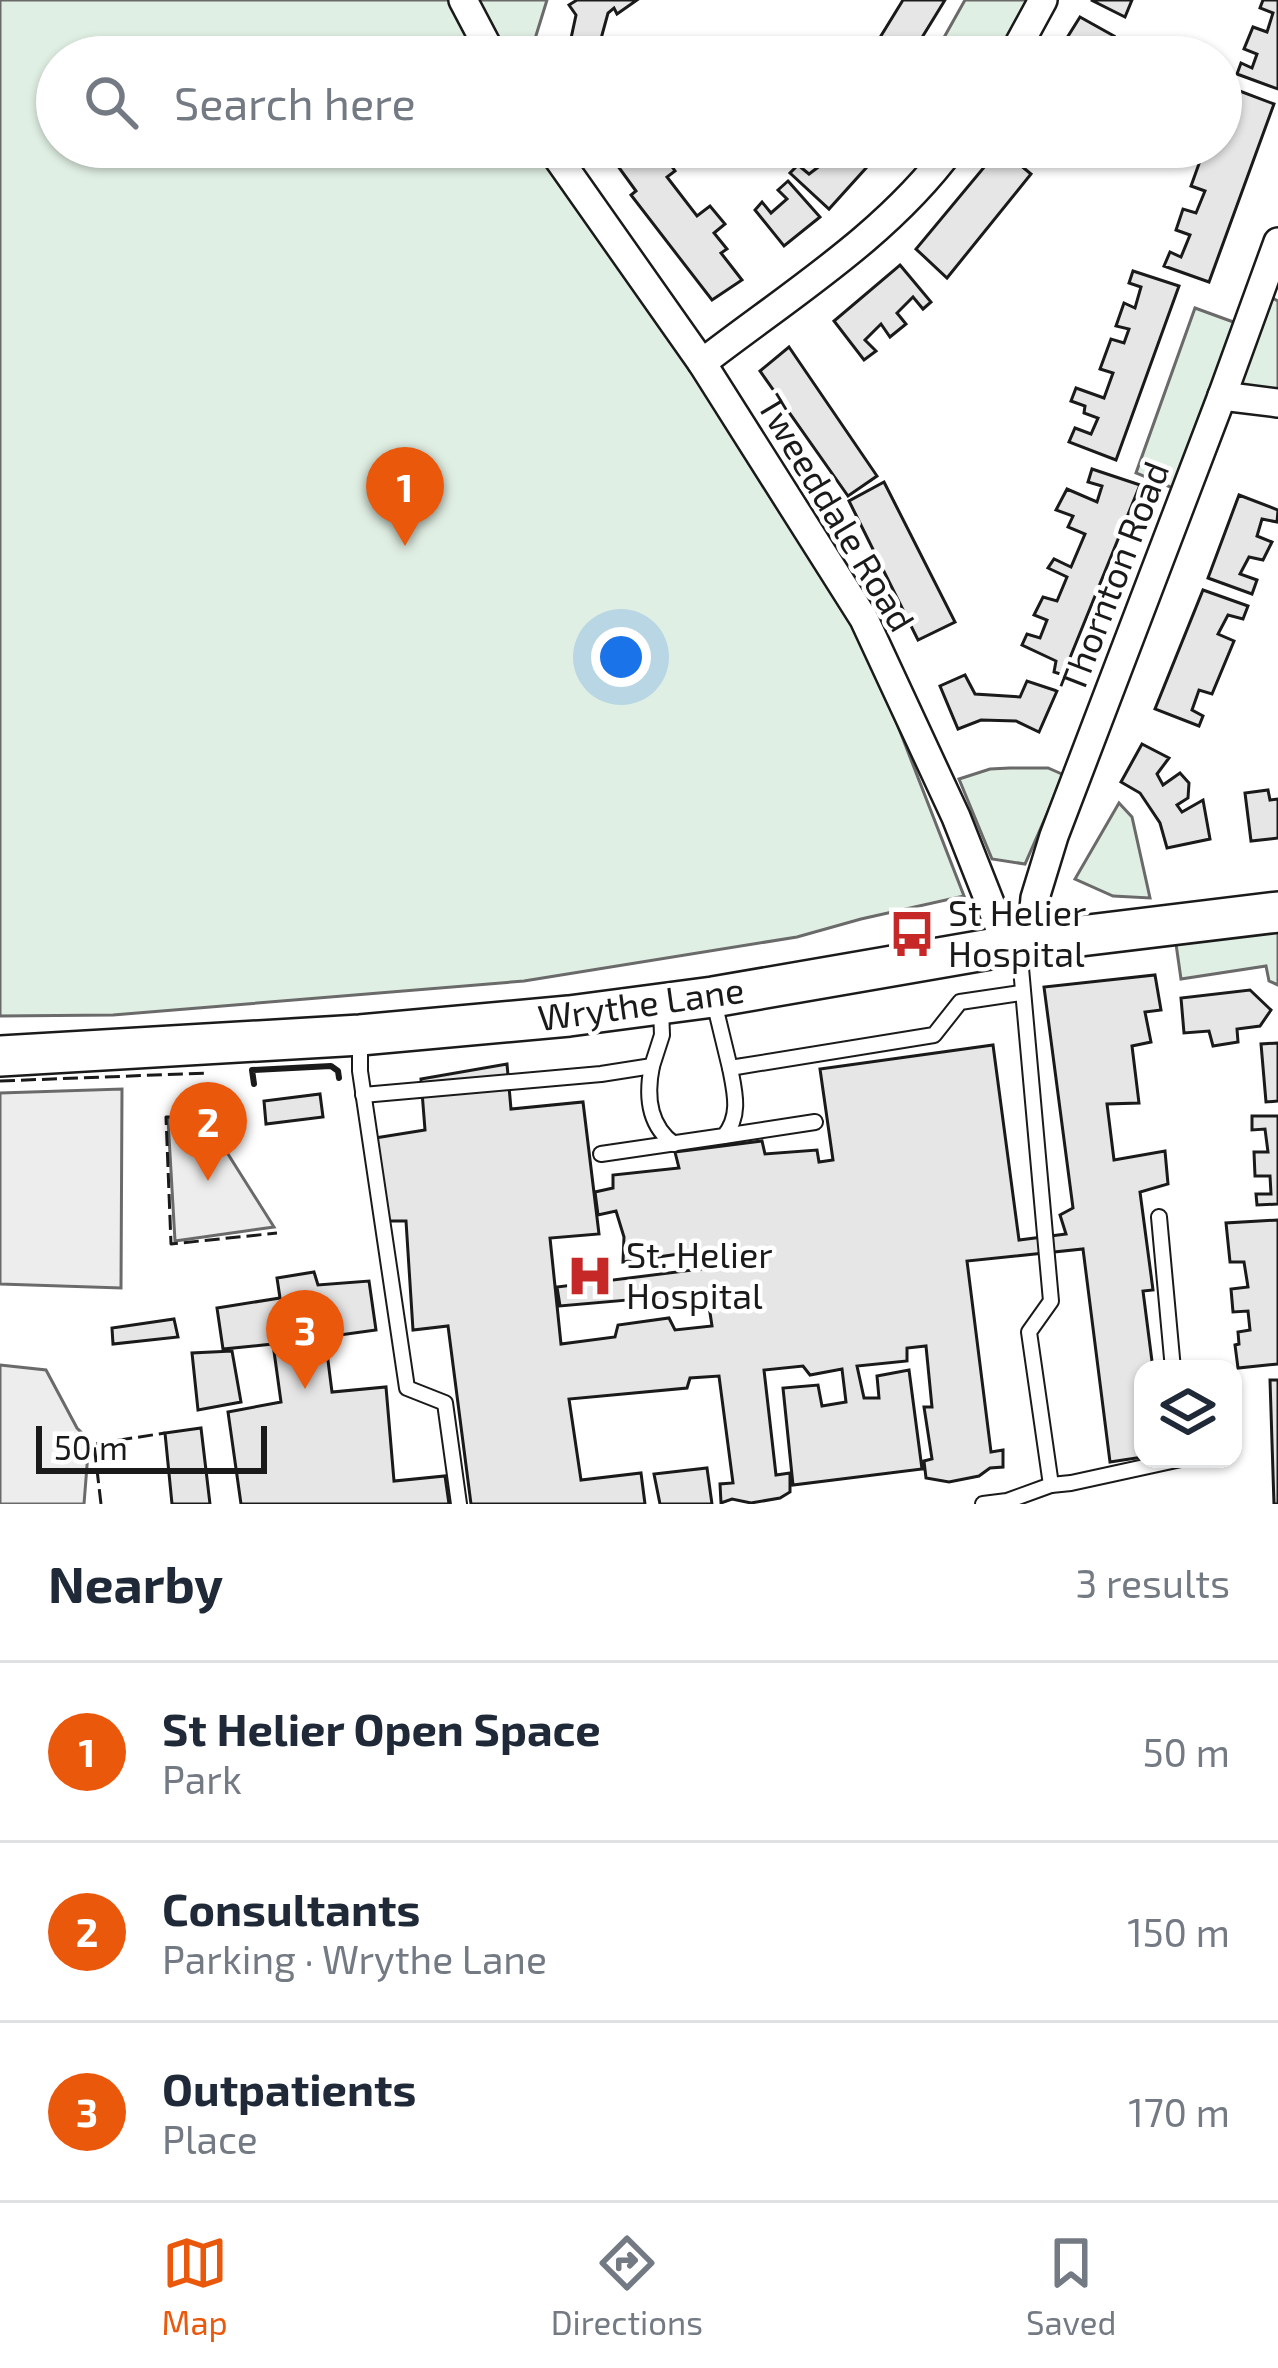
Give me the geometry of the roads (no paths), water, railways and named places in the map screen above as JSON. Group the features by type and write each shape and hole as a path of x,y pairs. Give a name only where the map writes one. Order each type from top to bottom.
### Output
{"main road":[{"name":"Wrythe Lane","path":"0,1056 360,1035 569,1016 713,998 1019,944 1278,912"}],"street":[{"path":"464,0 482,36"},
{"path":"1023,36 1043,0"},
{"name":"Tweeddale Road","path":"565,168 702,363 864,619 1019,944"},
{"path":"702,363 889,217 936,168"},
{"name":"Thornton Road","path":"1019,944 1054,836 1278,242"},
{"path":"1222,395 1278,403"}],"lane":[{"path":"1019,944 1051,1301 1029,1333 1051,1485"},
{"path":"730,1068 934,1035 960,1002 1021,993"},
{"path":"713,998 735,1095 735,1118 724,1136"},
{"path":"661,1005 662,1036 647,1088 656,1127 674,1144"},
{"path":"360,1035 363,1095 407,1388 445,1403 459,1504"},
{"path":"363,1095 652,1066"},
{"path":"601,1154 815,1122"},
{"path":"1159,1217 1172,1360"},
{"path":"983,1504 1141,1468"}],"place":[{"name":"St Helier Open Space","path":"405,546"},
{"name":"St Helier Hospital","path":"912,934"},
{"name":"Consultants","path":"208,1181"},
{"name":"St. Helier Hospital","path":"590,1276"},
{"name":"Outpatients","path":"305,1389"}]}
